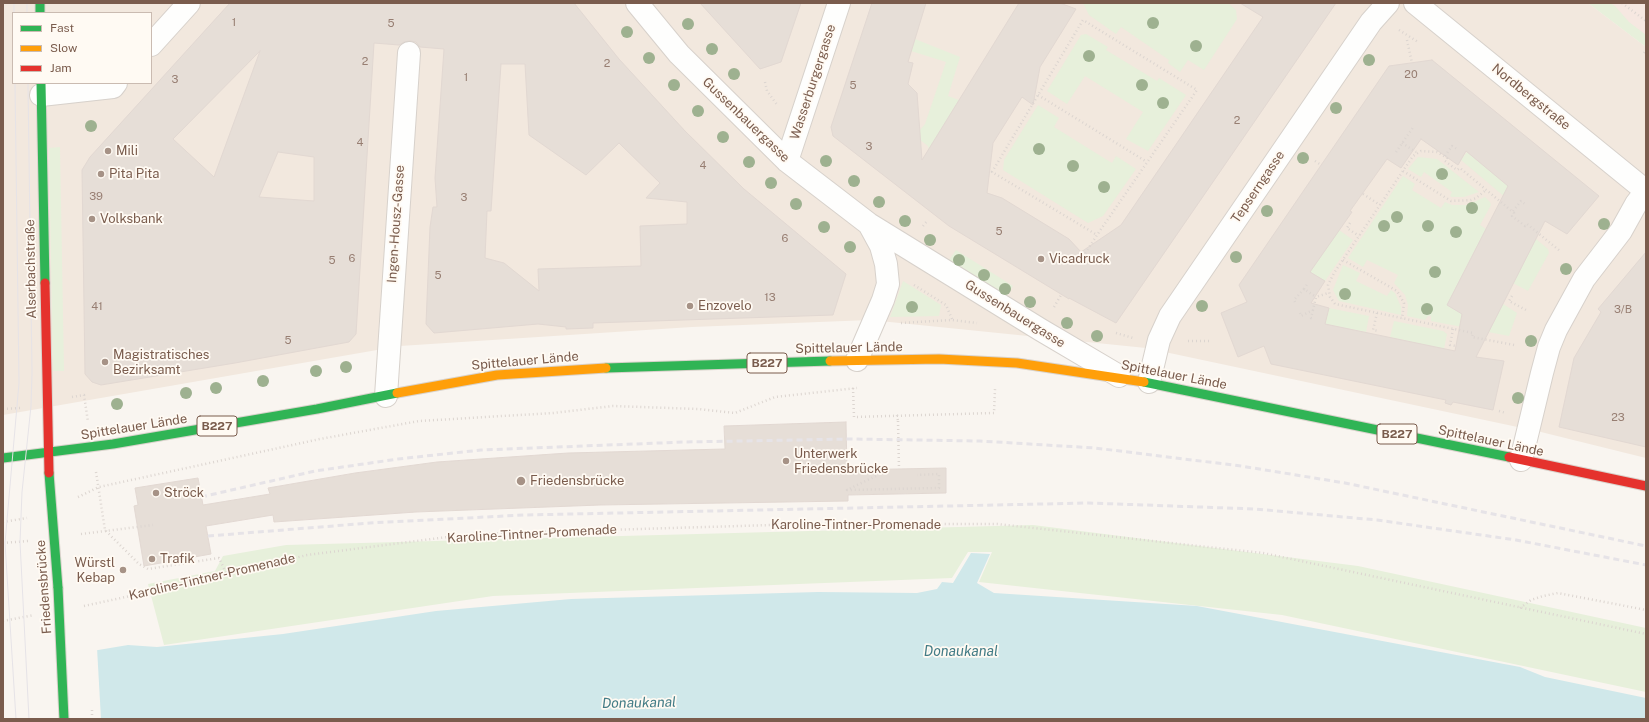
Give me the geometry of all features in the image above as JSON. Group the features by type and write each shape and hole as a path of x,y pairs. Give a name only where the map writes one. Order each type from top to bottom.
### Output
{"main road":[{"name":"Alserbachstraße","path":"41,89 48,454"},
{"name":"Spittelauer Lände","path":"48,454 310,410 472,378 532,371 857,360 939,359 1033,365 1122,377 1646,486"},
{"name":"B227","path":"3,458 48,454"},
{"name":"Friedensbrücke","path":"48,454 58,588 64,719"}],"street":[{"path":"152,44 189,3"},
{"name":"Gussenbauergasse","path":"637,3 679,54 787,161 869,224 1072,349 1122,377"},
{"name":"Wasserburgergasse","path":"787,161 839,3"},
{"name":"Tepserngasse","path":"1149,382 1159,340 1170,316 1370,22 1388,3"},
{"name":"Nordbergstraße","path":"1415,3 1646,191"},
{"name":"Ingen-Housz-Gasse","path":"386,396 395,237 409,53"},
{"path":"41,89 113,87 115,84"},
{"path":"1521,460 1548,347 1584,279 1621,231 1636,204 1646,191"},
{"name":"Gussenbauergasse","path":"857,360 883,300 888,284 885,258 876,236 869,224"}],"path":[{"path":"1622,3 1646,21"},
{"path":"1081,260 1197,90 1083,20 992,172 1097,235"},
{"path":"1407,40 1412,63"},
{"path":"1038,95 1147,162"},
{"path":"1396,152 1414,126"},
{"path":"1402,143 1416,152 1432,151 1445,156"},
{"path":"1457,149 1452,146 1445,156 1447,158 1445,161 1458,170 1460,168 1513,212"},
{"path":"1416,152 1343,260 1331,280 1328,293 1335,304 1473,333 1472,337 1514,345"},
{"path":"1315,161 1321,165"},
{"path":"1403,171 1451,201 1471,200 1486,190"},
{"path":"1363,194 1380,205"},
{"path":"1525,204 1521,201 1513,212 1514,213 1512,216 1516,221 1525,226 1527,224 1560,251"},
{"path":"909,249 927,220"},
{"path":"1350,223 1347,228 1359,236"},
{"path":"1343,260 1395,289 1400,294 1404,303 1402,319"},
{"path":"1295,302 1294,300 1308,283"},
{"path":"913,284 946,305 952,320"},
{"path":"1304,289 1316,297"},
{"path":"1316,297 1328,293"},
{"path":"1512,296 1509,301 1526,310"},
{"path":"1314,319 1311,318 1316,297"},
{"path":"1300,313 1301,316 1313,310"},
{"path":"1376,313 1373,330 1379,331"},
{"path":"900,323 952,320 980,322"},
{"path":"1453,329 1450,346 1456,346"},
{"path":"853,388 854,417 994,413 995,387"},
{"path":"227,575 219,558 148,569 139,564 105,530 99,487 320,440 419,421 553,413 613,406 698,409 735,413 775,397 861,388"},
{"path":"3,410 9,409"},
{"path":"897,416 899,469"},
{"path":"876,476 847,490 939,488 939,474 917,475"},
{"name":"Karoline-Tintner-Promenade","path":"78,607 227,575 308,555 471,534 806,524 997,524 1263,554 1646,634"},
{"path":"105,530 154,525"},
{"path":"3,543 34,540"},
{"path":"1520,608 1531,600 1558,593 1646,610"},
{"path":"3,621 40,614"}],"shaded area":[{"path":"3,3 1588,3 1646,47 1646,458 1541,432 1146,348 870,320 692,327 400,346 3,415"},
{"path":"1588,3 1646,3 1646,47"}],"green space":[{"path":"1083,3 1228,3 1236,10 1237,19 1204,70 1188,60 1180,72 1168,63 1169,60 1121,27 1116,34 1089,15"},
{"path":"1588,3 1610,3 1615,6 1629,22 1646,35 1646,47"},
{"path":"1086,34 1108,47 1106,50 1157,81 1159,78 1186,95 1148,151 1126,139 1143,112 1085,76 1067,104 1047,91 1081,35"},
{"path":"915,39 960,57 948,96 959,100 930,155 928,146 915,136 925,124 946,62 911,51"},
{"path":"1038,105 1059,118 1054,127 1112,163 1116,156 1136,169 1103,216 1088,223 1003,170 1004,160"},
{"path":"60,147 64,371 53,371 49,148"},
{"path":"1467,152 1520,195 1512,203 1461,160"},
{"path":"1418,157 1437,159 1479,192 1464,197 1450,196 1452,192 1424,172 1421,177 1408,169"},
{"path":"1403,176 1415,184 1412,190 1441,208 1445,202 1452,205 1467,205 1485,197 1490,202 1491,205 1480,225 1486,229 1447,305 1490,328 1503,304 1517,313 1509,336 1431,321 1431,316 1428,316 1425,320 1407,316 1408,305 1405,295 1394,283 1398,275 1367,260 1363,267 1348,258"},
{"path":"1339,230 1353,240 1325,281 1310,272"},
{"path":"1536,239 1548,249 1549,253 1528,291 1513,283"},
{"path":"956,250 1013,286 1005,299 949,263 949,260"},
{"path":"1343,265 1360,273 1356,281 1387,296 1391,290 1395,293 1401,307 1401,315 1339,301 1333,290"},
{"path":"903,281 941,305 939,316 890,317"},
{"path":"1329,308 1369,316 1366,332 1325,324"},
{"path":"1394,321 1443,331 1447,334 1444,349 1390,337"},
{"path":"1033,525 1358,566 1646,628 1646,692 1282,615 979,582 992,552 968,552 952,578 493,596 164,645 148,584 215,571 223,556 286,545"}],"water":[{"name":"Donaukanal","path":"971,553 990,554 977,583 994,593 1197,606 1520,667 1545,677 1646,698 1646,719 3,719 3,666 128,645 157,647 283,634 436,611 571,599 818,592 917,593 937,589 942,582 953,583"}],"pier":[{"path":"97,648 101,719 3,719 3,664"}],"building":[{"path":"230,3 574,3 619,59 685,131 744,189 846,274 833,315 593,323 593,328 566,329 566,327 538,324 434,333 426,324 430,227 433,207 437,207 435,178 444,49 420,47 416,42 410,41 399,45 374,43 356,334 349,342 235,363 101,385 92,382 85,374 82,170 90,157","holes":["260,51 214,177 173,139","501,64 525,64 529,135 586,175 619,143 660,183 646,198 687,202 687,224 640,226 641,266 538,269 539,291 504,263 485,258 487,211 491,211","278,152 314,157 314,201 259,197"]},
{"path":"700,3 801,3 781,62 760,69"},
{"path":"872,3 926,3 908,62 913,63 908,84 917,93 922,160 1019,3 1060,3 1076,9 1040,67 1033,105 1022,97 993,143 987,193 1002,198 1069,239 1081,252 1121,225 1263,17 1240,3 1336,3 1116,323 1069,299 949,226 833,136 831,127"},
{"path":"1432,60 1599,196 1567,234 1545,221 1476,357 1504,361 1493,410 1453,402 1451,405 1445,403 1446,400 1271,364 1264,346 1238,357 1221,313 1247,302 1239,285 1389,66","holes":["1421,139 1458,165 1466,151 1508,186 1447,305 1462,314 1455,351 1325,324 1329,308 1311,303 1325,281 1310,272 1352,212 1350,211 1387,159 1401,168"]},
{"path":"1646,252 1646,447 1559,427 1574,358 1601,312 1598,309"},
{"path":"846,422 847,470 946,468 946,493 848,495 848,501 600,505 416,512 274,522 273,515 206,526 211,554 144,566 134,506 138,505 135,488 198,478 203,505 270,494 268,488 355,473 437,462 568,453 725,449 724,426"}],"tram line":[{"path":"14,3 14,12"},
{"path":"27,3 27,12"},
{"path":"15,84 19,383 5,543 16,719"},
{"path":"28,84 32,373 31,406 22,492 20,542 29,719"}],"railway":[{"path":"201,497 315,471 398,459 481,450 685,442 851,439 980,441 1095,448 1241,466 1345,483 1646,546"},
{"path":"208,536 370,523 524,515 1089,503 1255,509 1377,520 1516,540 1646,565"}],"traffic: fast":[{"path":"40,3 40,12"},
{"path":"41,84 45,283"},
{"path":"606,368 830,361"},
{"path":"1144,382 1509,457"},
{"path":"3,458 113,444 317,409 397,393"},
{"path":"49,473 58,588"},
{"path":"58,588 64,719"}],"traffic: slow":[{"path":"830,361 939,359 1017,363 1144,382"},
{"path":"397,393 497,375 606,368"}],"traffic: jam":[{"path":"45,283 49,473"},
{"path":"1509,457 1646,486"}],"place":[{"name":"Mili","path":"108,151"},
{"name":"Pita Pita","path":"101,174"},
{"name":"Volksbank","path":"92,219"},
{"name":"Vicadruck","path":"1041,259"},
{"name":"Enzovelo","path":"690,306"},
{"name":"Magistratisches Bezirksamt","path":"105,362"},
{"name":"Unterwerk Friedensbrücke","path":"786,461"},
{"name":"Friedensbrücke","path":"521,481"},
{"name":"Ströck","path":"156,493"},
{"name":"Trafik","path":"152,559"},
{"name":"Würstl Kebap","path":"123,570"}]}
